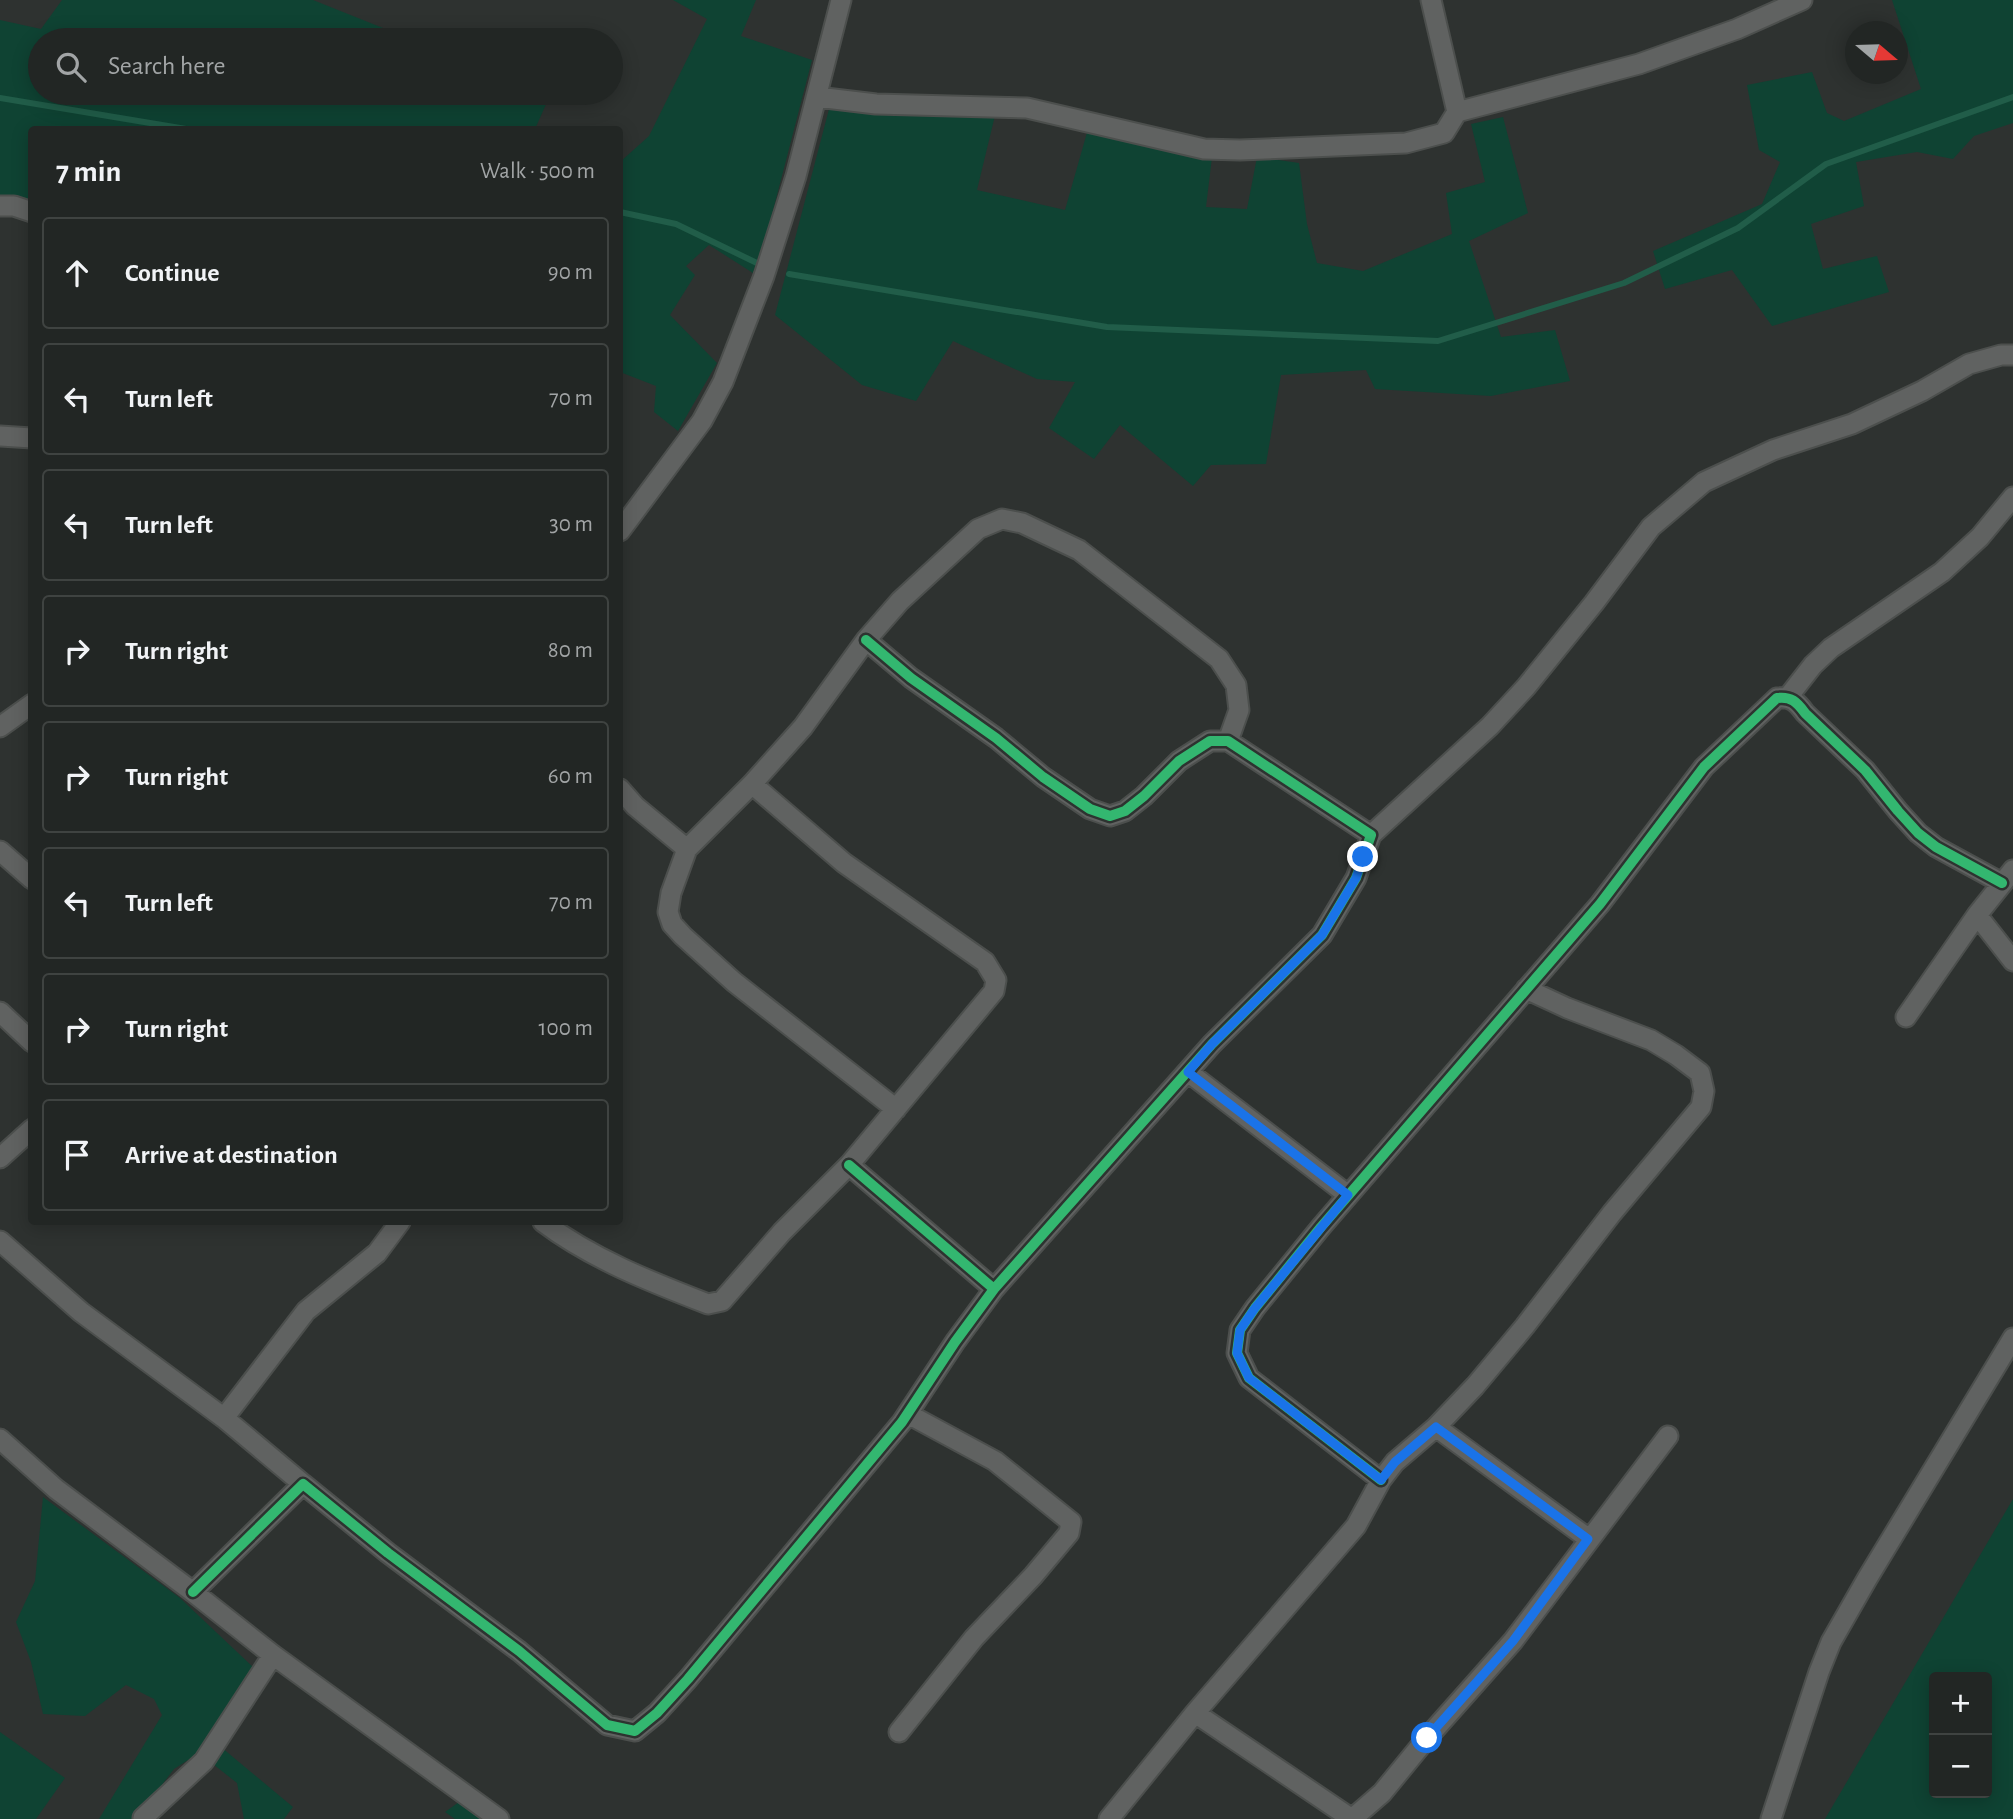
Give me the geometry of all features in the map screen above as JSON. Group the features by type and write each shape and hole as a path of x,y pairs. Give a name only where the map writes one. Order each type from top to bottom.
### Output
{"street":[{"path":"623,525 702,421 723,382 764,276 796,176 841,0"},
{"path":"817,97 876,104 1027,108 1203,149 1406,143 1444,133 1457,111 1431,0"},
{"path":"1457,111 1639,64 1737,29 1802,0"},
{"path":"0,206 14,206 28,211"},
{"path":"0,1241 81,1312 224,1418 388,1553 519,1651 607,1725 635,1731 657,1713 688,1679 908,1414 994,1289 1212,1044 1322,935 1356,878 1371,835 1490,726 1527,687 1651,527 1704,482 1773,450 1852,424 1969,364 2001,355 2013,355"},
{"path":"0,436 28,439"},
{"path":"1788,697 1813,665 1831,648 1942,572 1980,537 2013,497"},
{"path":"897,1109 734,982 672,924 668,906 687,849 752,784 803,727 866,640 900,601 978,529 1002,519 1022,523 1079,550 1219,659 1236,685 1239,709 1228,741"},
{"path":"866,640 911,678 1090,809 1110,816 1125,811 1179,761 1210,741 1228,741 1371,835"},
{"path":"1381,1480 1249,1378 1237,1353 1240,1330 1348,1195 1600,904 1704,767 1777,698 1788,697 1798,703 1805,713 1865,770 1918,832 1937,848 2008,876 1977,915 1906,1017"},
{"path":"0,727 28,707"},
{"path":"547,1225 567,1240 610,1263 698,1300 716,1304 722,1301 782,1232 849,1165 994,991 996,980 985,962 844,863 752,784"},
{"path":"623,792 635,806 687,849"},
{"path":"0,851 28,876"},
{"path":"1977,915 2013,961"},
{"path":"1109,1819 1195,1713 1356,1526 1381,1480 1395,1462 1436,1427 1475,1386 1612,1213 1701,1107 1704,1091 1700,1073 1651,1040 1526,989"},
{"path":"0,1012 28,1038"},
{"path":"1188,1072 1348,1195"},
{"path":"0,1158 28,1133"},
{"path":"849,1165 994,1289"},
{"path":"224,1418 306,1311 377,1253 398,1225"},
{"path":"1771,1819 1831,1642 2013,1338"},
{"path":"899,1732 975,1638 1069,1533 1071,1522 995,1461 908,1414"},
{"path":"1436,1427 1588,1539"},
{"path":"1195,1713 1352,1819 1382,1793 1513,1641 1668,1436"},
{"path":"0,1438 56,1489 273,1655 499,1819"},
{"path":"193,1592 303,1484"},
{"path":"144,1818 204,1761 273,1655"}],"green space":[{"path":"62,0 313,0 383,28 42,28"},
{"path":"673,0 756,0 741,36 812,60 769,226 753,273 709,245 686,266 695,275 670,315 717,363 678,431 654,412 656,386 623,373 623,159 649,136 707,19"},
{"path":"1892,0 2013,0 2013,123 1974,136 1953,159 1917,152 1856,162 1864,206 1811,224 1823,269 1877,256 1889,292 1772,326 1732,270 1665,289 1653,251 1762,204 1780,162 1759,150 1747,85 1812,72 1827,113 1844,121 1921,89 1908,49 1908,21 1899,21"},
{"path":"0,20 36,28 28,28 28,105 546,105 536,126 28,126 28,203 0,196"},
{"path":"833,94 998,103 977,190 1065,210 1088,129 1212,157 1206,207 1247,209 1257,157 1299,163 1307,224 1317,263 1363,271 1452,234 1446,193 1485,182 1471,124 1503,117 1528,213 1469,241 1501,337 1555,330 1570,381 1491,396 1375,389 1366,370 1281,375 1266,464 1211,465 1193,486 1120,425 1094,459 1049,428 1075,382 1037,379 953,341 916,401 862,385 775,315"},
{"path":"43,1497 180,1598 254,1668 215,1742 293,1807 284,1819 244,1819 237,1783 199,1753 174,1769 145,1807 156,1819 99,1819 162,1715 154,1699 126,1685 85,1716 43,1714 31,1662 16,1622 35,1581"},
{"path":"2013,1499 2013,1819 1825,1819"},
{"path":"0,1732 65,1778 36,1819 0,1819"},
{"path":"459,1802 483,1819 455,1819 445,1812"}],"waterway":[{"path":"789,274 1107,327 1438,341 1624,283 1738,228 1826,164 2013,97"},
{"path":"0,98 28,103"},
{"path":"42,105 168,126"},
{"path":"623,213 676,224 759,264"}],"cycle path":[{"path":"849,1165 994,1289 1212,1044 1322,935 1356,878 1371,835 1228,741 1210,741 1179,761 1125,811 1110,816 1090,809 911,678 866,640"},
{"path":"1381,1480 1249,1378 1237,1353 1240,1330 1321,1227 1600,904 1704,767 1777,698 1790,699 1865,770 1918,833 1936,847 2002,883"},
{"path":"193,1592 303,1484 388,1553 519,1651 607,1725 635,1731 657,1713 688,1679 902,1422 994,1289"}],"route":[{"path":"1363,857 1356,878 1322,935 1212,1044 1188,1072 1348,1195 1240,1330 1237,1353 1249,1378 1381,1480 1395,1462 1436,1427 1588,1539 1513,1641 1427,1738"}]}
